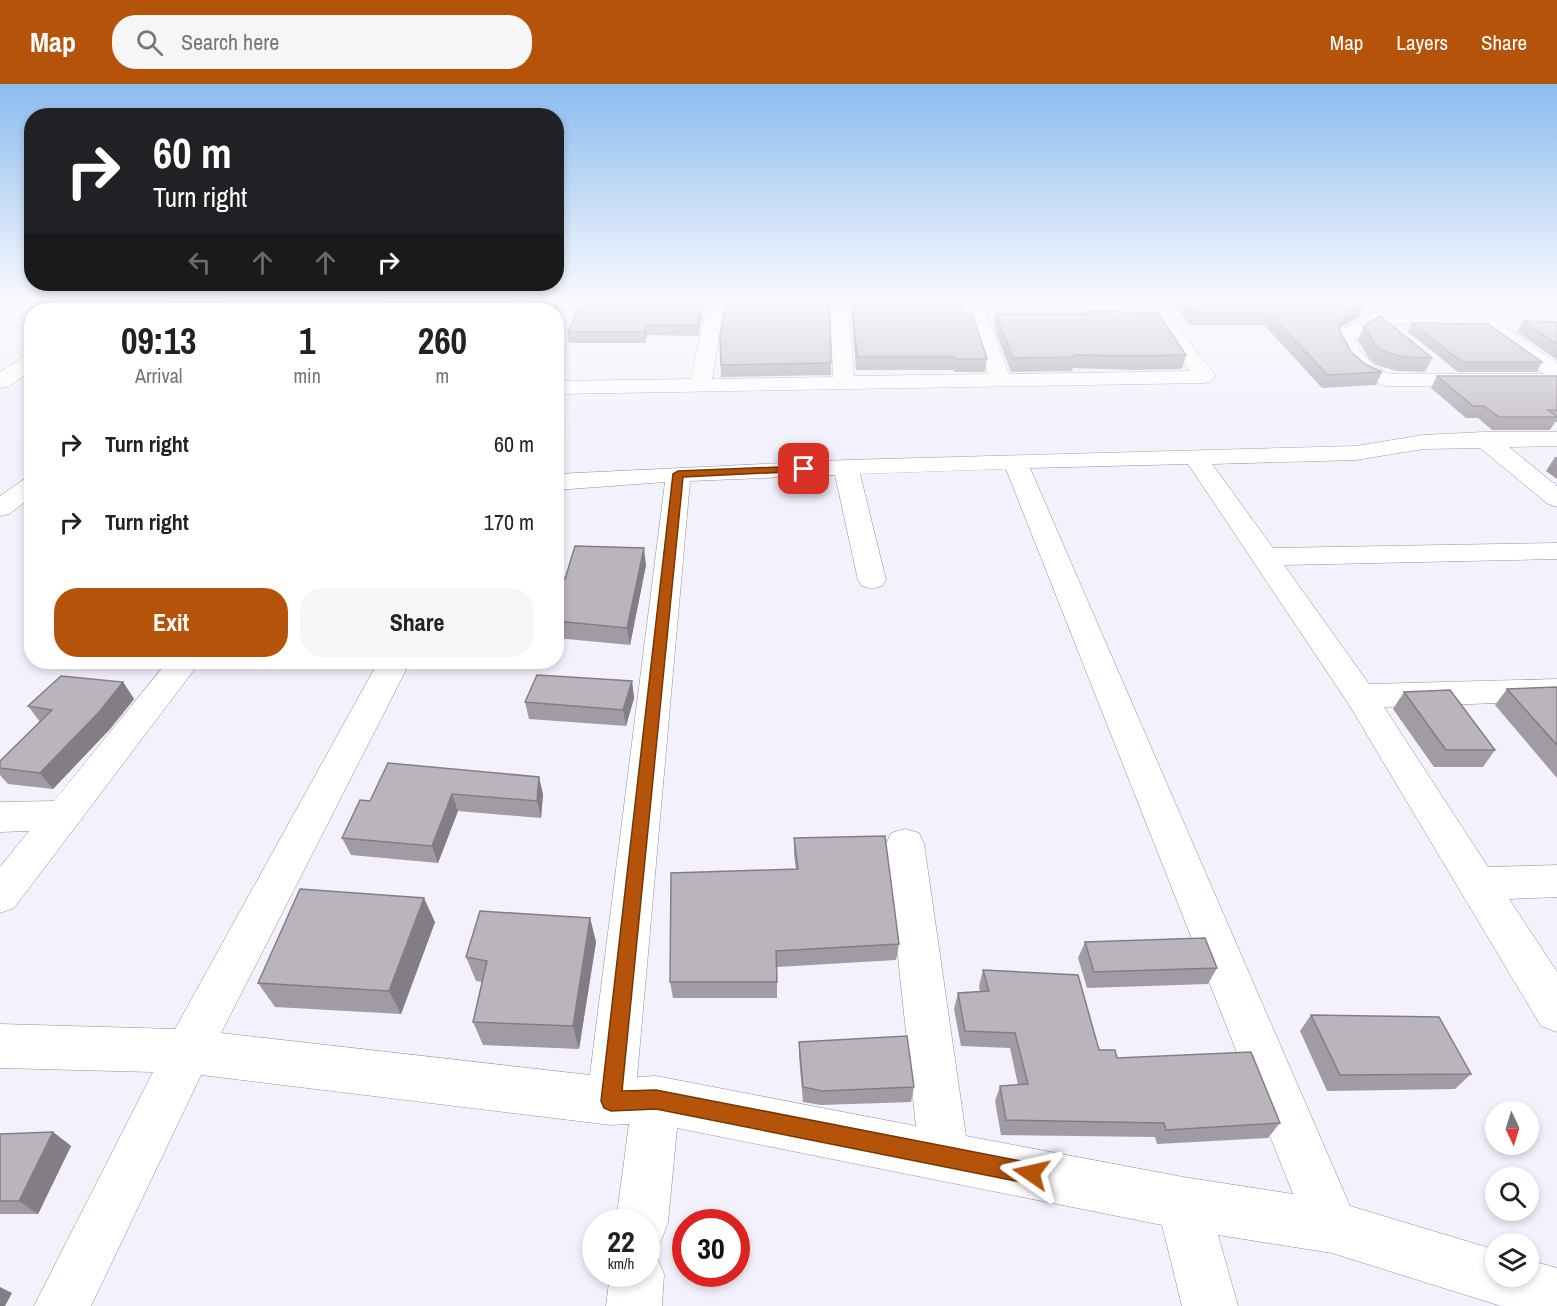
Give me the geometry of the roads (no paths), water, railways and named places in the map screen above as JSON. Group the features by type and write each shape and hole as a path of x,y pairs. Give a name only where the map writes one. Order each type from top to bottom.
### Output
{"street":[{"path":"700,387 706,356"},
{"path":"842,356 844,383"},
{"path":"992,356 1001,380"},
{"path":"564,388 1203,377 1188,356"},
{"path":"1355,356 1371,373 1388,380 1557,380"},
{"path":"1532,356 1557,373"},
{"path":"1425,359 1450,379"},
{"path":"0,382 24,366"},
{"path":"1484,439 1557,500"},
{"path":"564,481 846,467 1356,453 1423,442 1557,439"},
{"path":"1196,458 1360,696 1557,1011"},
{"path":"1015,461 1332,1227"},
{"path":"846,467 872,580"},
{"path":"641,1209 633,1100 678,474"},
{"path":"0,479 24,480"},
{"path":"0,508 24,491"},
{"path":"1264,556 1557,551"},
{"path":"0,896 179,669"},
{"path":"62,1306 188,1051 390,669"},
{"path":"1360,696 1557,690"},
{"path":"0,817 64,815"},
{"path":"905,844 944,1156"},
{"path":"1477,884 1557,881"},
{"path":"0,1046 188,1051 633,1100 944,1156 1184,1203 1332,1227 1557,1296"},
{"path":"1184,1203 1210,1306"},
{"path":"634,1306 636,1287"}]}
